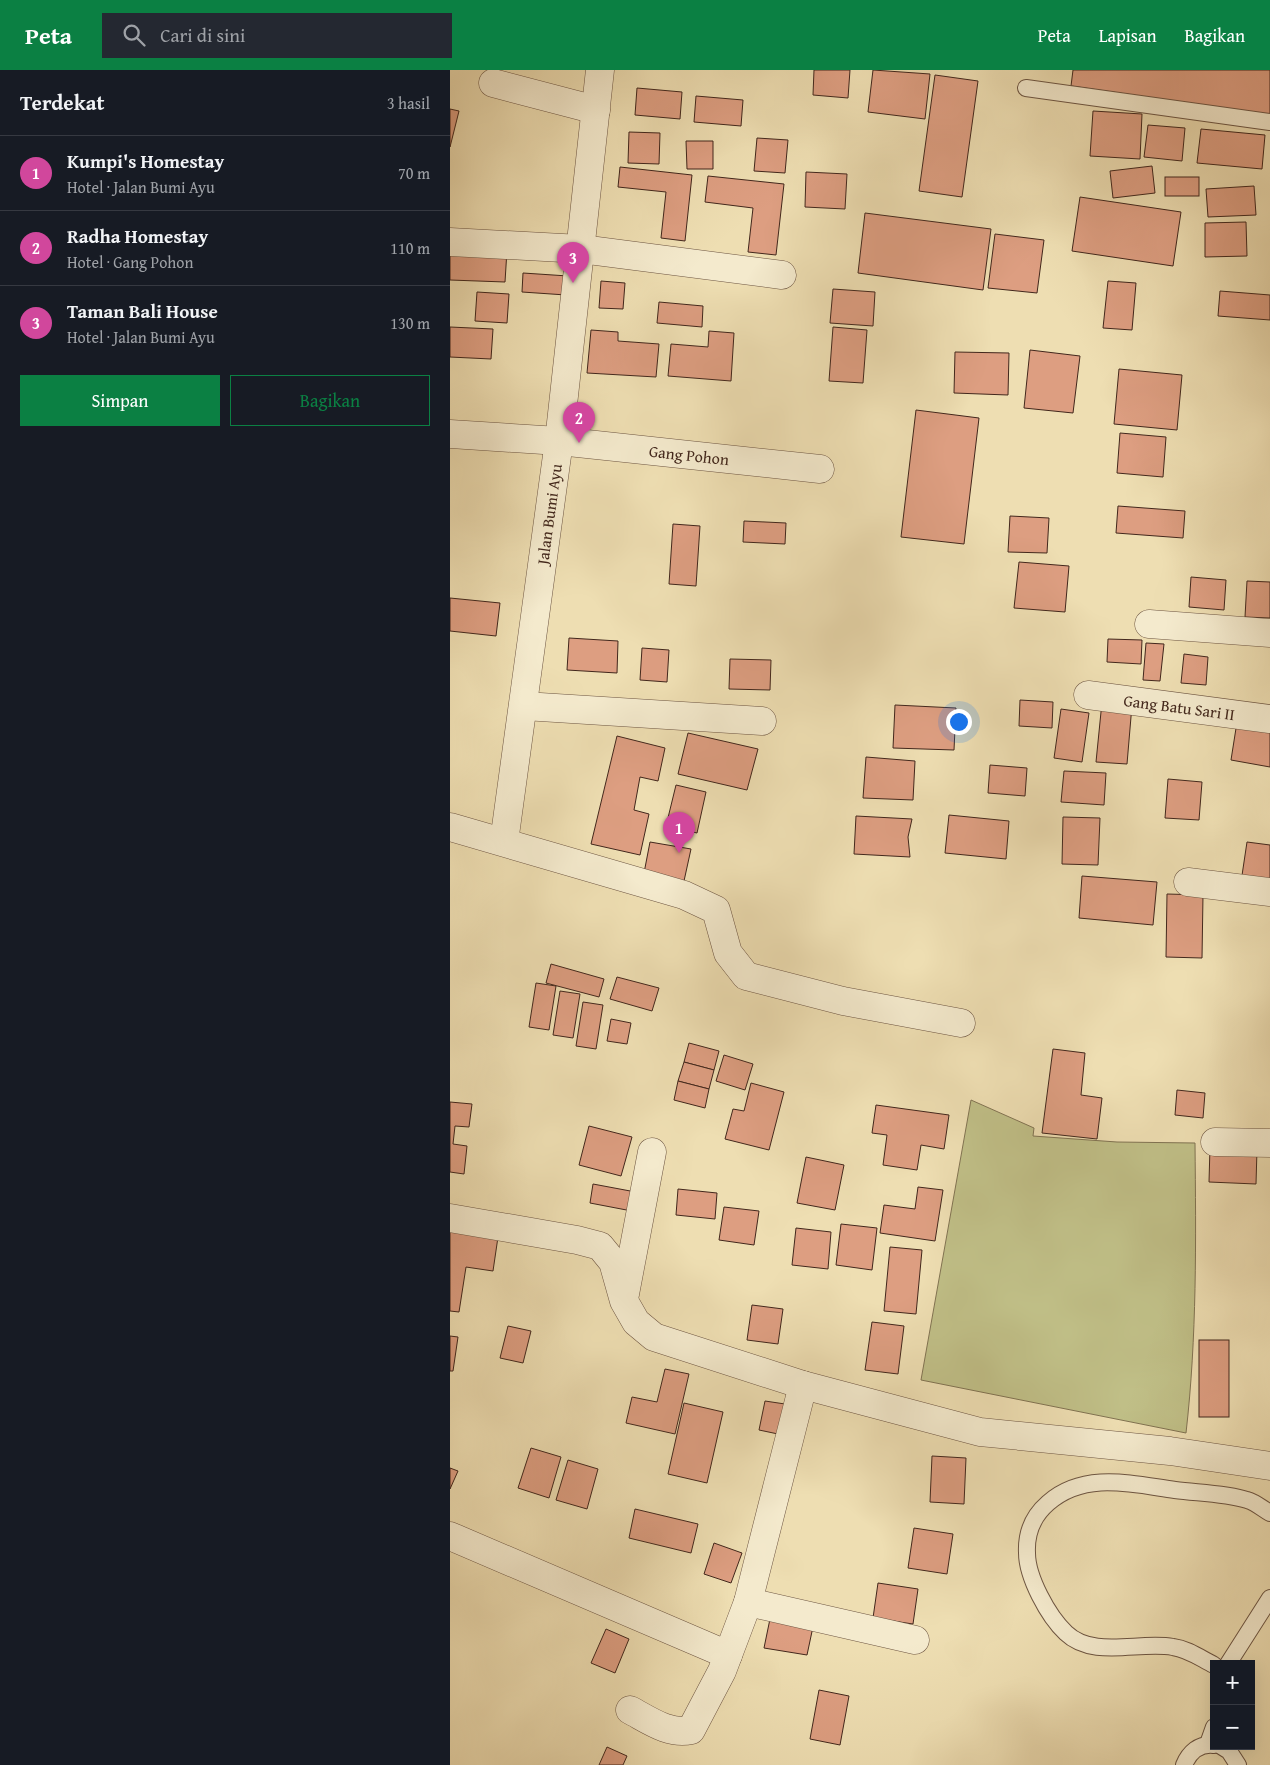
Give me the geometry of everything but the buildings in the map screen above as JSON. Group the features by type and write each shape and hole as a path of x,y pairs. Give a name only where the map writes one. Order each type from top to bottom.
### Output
{"street":[{"name":"Jalan Bumi Ayu","path":"504,842 559,441 600,70"},
{"path":"493,83 596,110"},
{"path":"450,242 581,249 782,274"},
{"name":"Gang Pohon","path":"450,434 559,441 820,469"},
{"path":"1149,624 1270,633"},
{"name":"Gang Batu Sari II","path":"1088,695 1270,719"},
{"path":"524,706 762,721"},
{"path":"450,827 684,894 706,904 716,910 728,953 746,976 843,1001 961,1023"},
{"path":"1188,882 1270,892"},
{"path":"1215,1142 1270,1143"},
{"path":"624,1301 652,1152"},
{"path":"450,1218 577,1240 600,1246 613,1262 624,1301 636,1322 654,1336 804,1385 980,1432 1170,1451 1270,1466"},
{"path":"630,1710 664,1728 681,1732 691,1730 722,1671 748,1602 804,1385"},
{"path":"450,1536 728,1655"},
{"path":"748,1602 914,1640"}],"lane":[{"path":"1026,88 1270,122"},
{"path":"1210,1663 1188,1650 1172,1647 1097,1647 1078,1642 1065,1632 1038,1594 1027,1564 1026,1538 1037,1513 1059,1493 1086,1483 1114,1481 1247,1500 1270,1513"},
{"path":"1231,1660 1270,1598"},
{"path":"1184,1765 1189,1754 1198,1748 1210,1746"},
{"path":"1226,1750 1238,1765"}],"shaded area":[{"path":"971,1100 1034,1128 1033,1136 1117,1142 1195,1143 1194,1325 1186,1433 921,1380"}],"place":[{"name":"Taman Bali House","path":"573,283"},
{"name":"Radha Homestay","path":"579,443"},
{"name":"Kumpi's Homestay","path":"679,853"}]}
